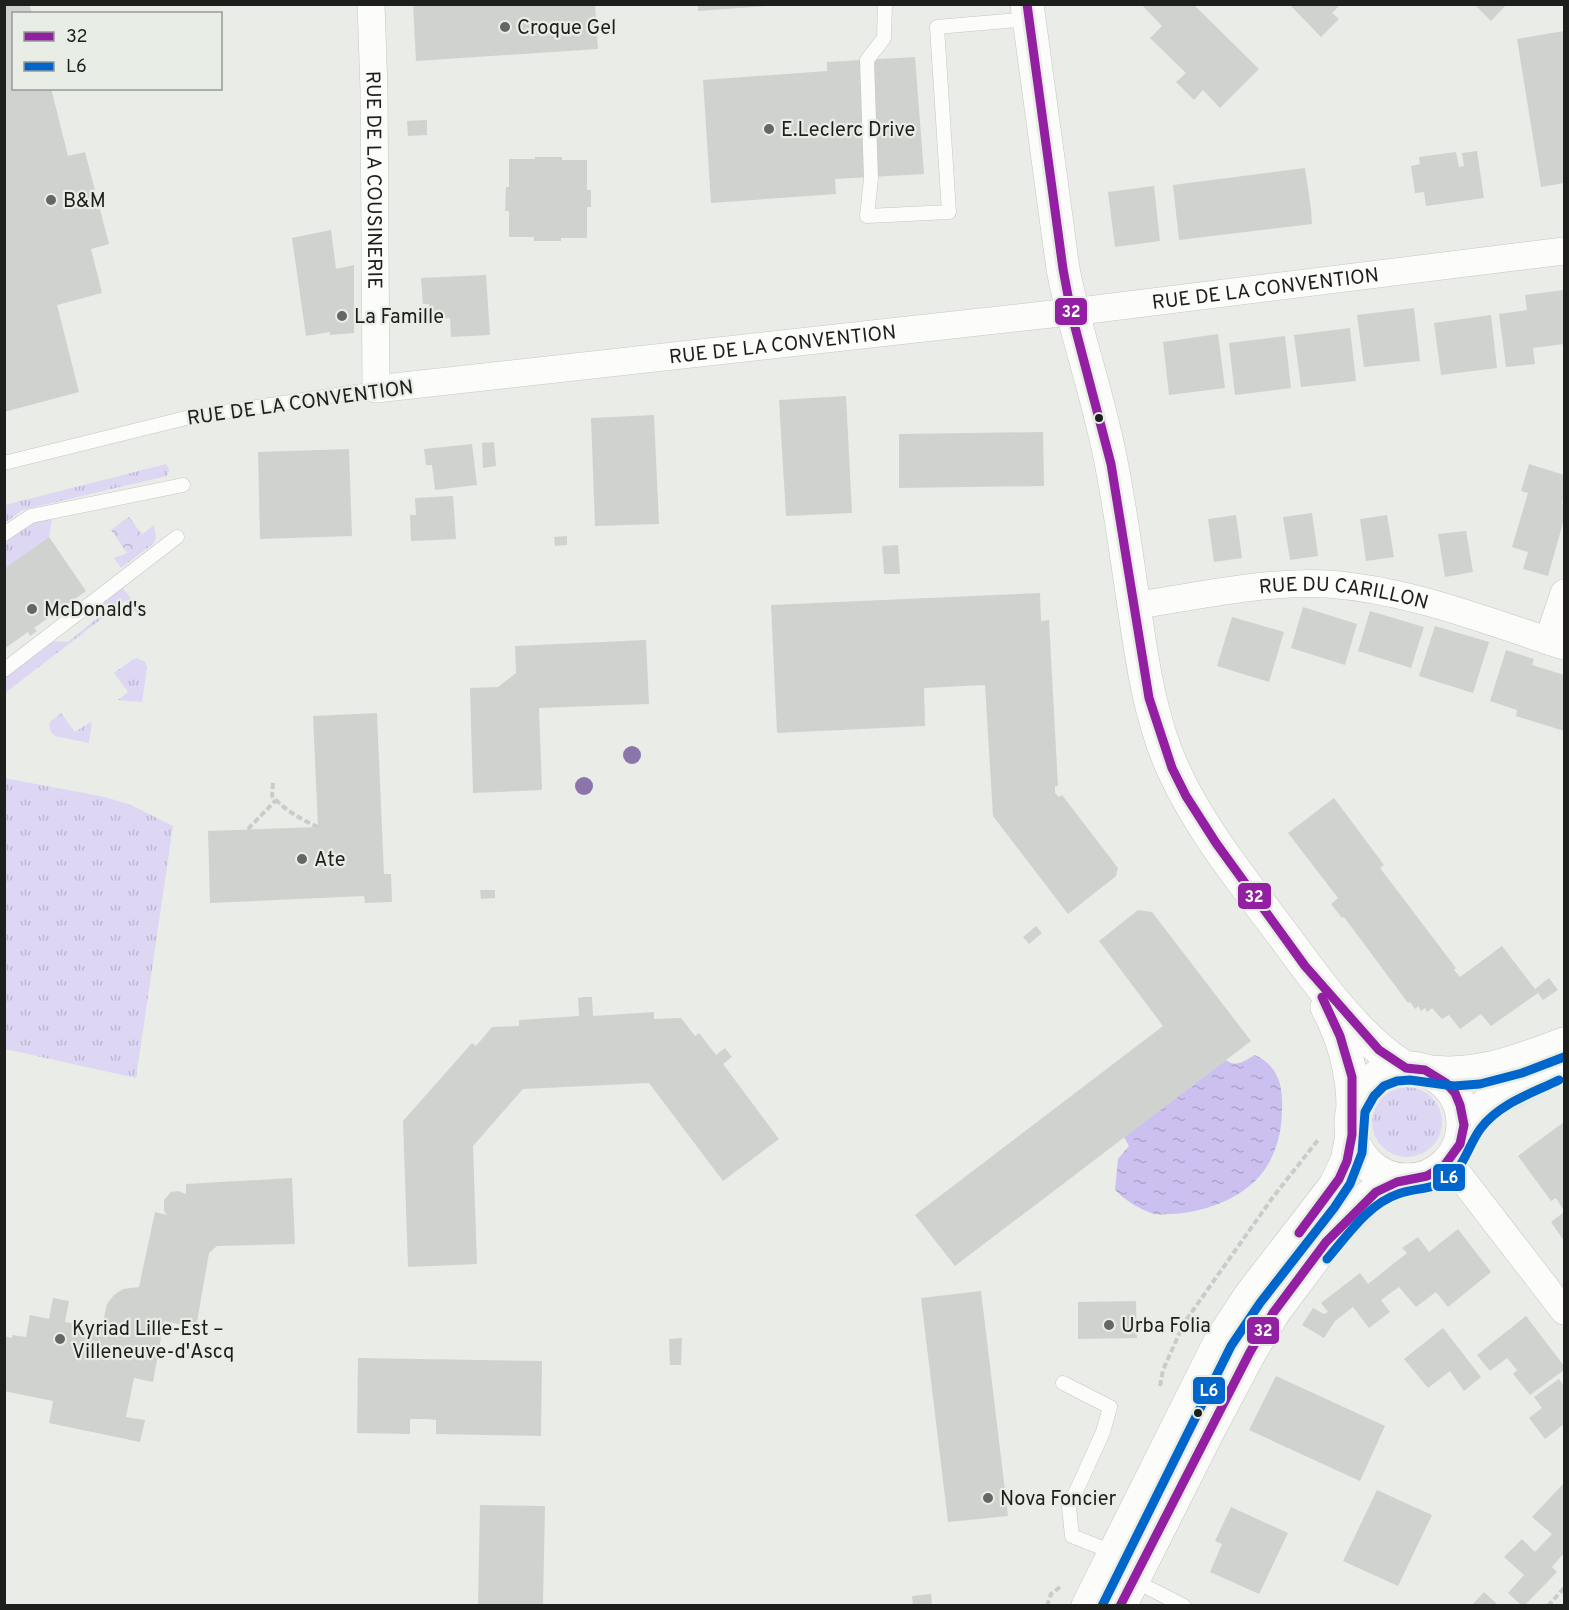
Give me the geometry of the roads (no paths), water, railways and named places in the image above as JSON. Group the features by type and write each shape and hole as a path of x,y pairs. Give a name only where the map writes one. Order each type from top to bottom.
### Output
{"street":[{"name":"RUE DE LA COUSINERIE","path":"371,4 374,90 376,389"},
{"path":"1028,12 1051,193 1071,312 1112,464 1149,698 1172,768 1186,796 1216,843 1305,966 1371,1043 1386,1056 1446,1083 1458,1099 1463,1118 1455,1150 1564,1311"},
{"name":"RUE DE LA CONVENTION","path":"376,389 1071,312 1564,250"},
{"name":"RUE DU CARILLON","path":"1134,606 1280,584 1327,584 1368,588 1419,599 1556,644 1564,593"},
{"path":"1088,1605 1221,1340 1250,1296 1335,1186 1347,1161 1352,1122 1352,1077 1330,1013 1305,966"},
{"path":"1408,1180 1394,1178 1375,1170 1360,1154 1352,1122 1360,1093 1373,1079 1389,1071 1418,1070 1454,1074 1489,1070 1564,1044"},
{"path":"1124,1599 1208,1431 1250,1353 1273,1313 1326,1242 1370,1196 1390,1184 1427,1176 1439,1170 1455,1150 1473,1119 1487,1104 1564,1065"}],"lane":[{"path":"885,4 884,38 867,60 871,178 867,216 949,212 938,27 1028,12"},
{"name":"RUE DE LA CONVENTION","path":"4,464 190,417 376,389"},
{"path":"4,534 31,516 183,485"},
{"path":"4,670 177,537"},
{"path":"1063,1383 1110,1407 1103,1432 1069,1507 1072,1536 1115,1552"},
{"path":"1124,1599 1184,1605"}],"water":[{"path":"1255,1055 1263,1059 1278,1077 1282,1100 1277,1145 1259,1177 1225,1201 1185,1213 1148,1212 1128,1201 1115,1190 1118,1159 1129,1146 1124,1137 1226,1060 1237,1064"}],"place":[{"name":"Croque Gel","path":"505,27"},
{"name":"E.Leclerc Drive","path":"769,129"},
{"name":"B&M","path":"51,200"},
{"name":"La Famille","path":"342,316"},
{"name":"McDonald's","path":"32,609"},
{"name":"Ate","path":"302,859"},
{"name":"Urba Folia","path":"1109,1325"},
{"name":"Kyriad Lille-Est – Villeneuve-d'Ascq","path":"60,1339"},
{"name":"Nova Foncier","path":"988,1498"}]}
